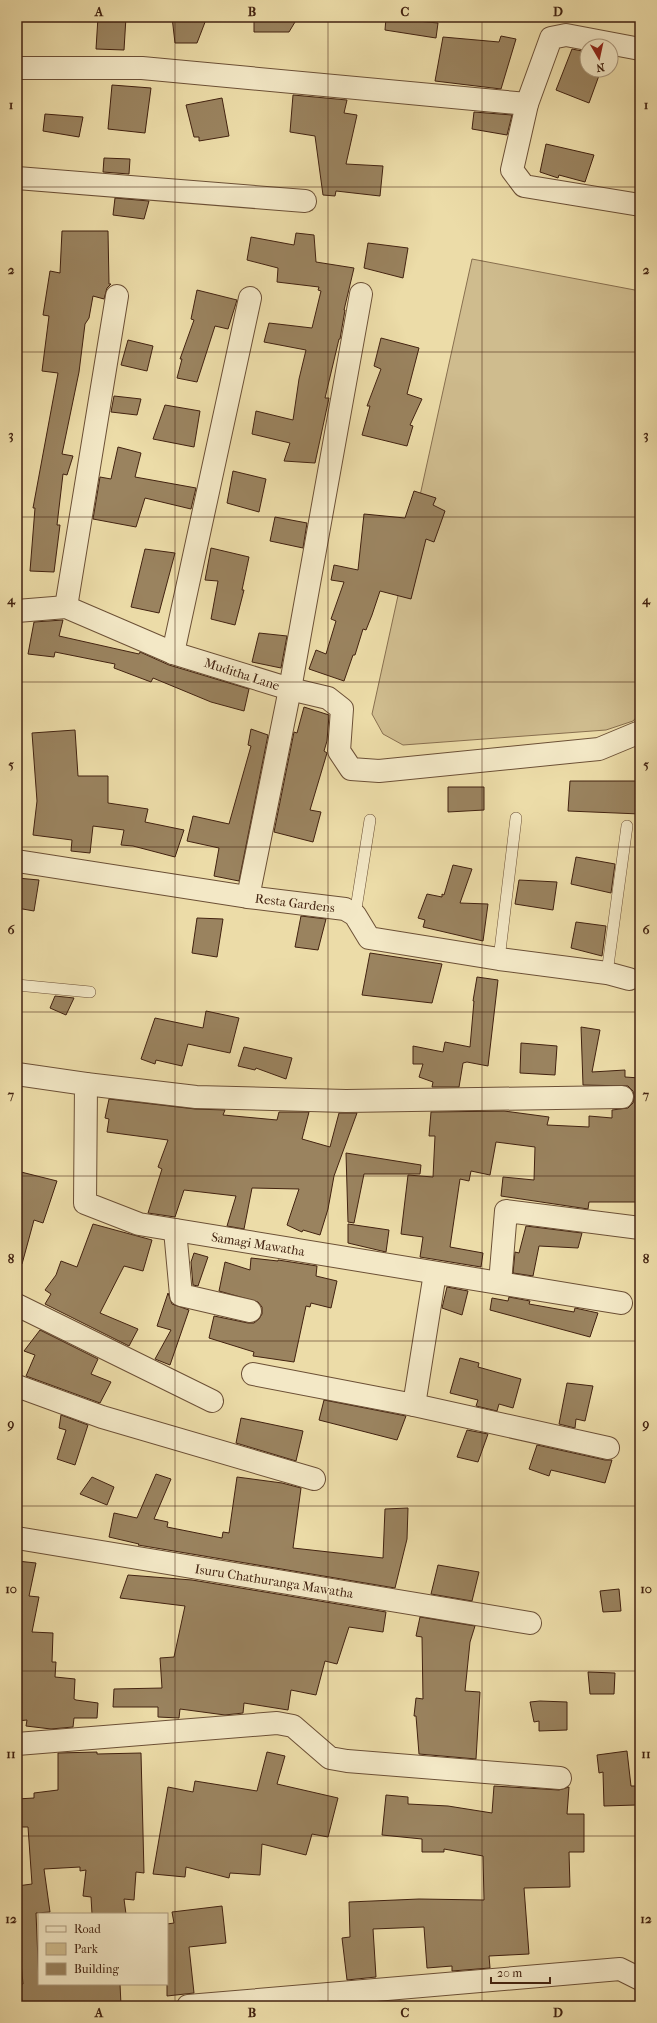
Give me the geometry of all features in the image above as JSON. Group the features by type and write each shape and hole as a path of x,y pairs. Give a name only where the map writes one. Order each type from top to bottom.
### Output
{"street":[{"path":"640,49 566,34 551,38 527,104 512,170 524,186 640,205"},
{"path":"17,68 142,68 527,104"},
{"path":"17,178 305,201"},
{"path":"361,294 290,689 328,698 342,708 339,751 351,768 379,771 599,749 640,732"},
{"path":"66,607 117,296"},
{"path":"173,653 250,298"},
{"name":"Muditha Lane","path":"17,611 66,607 173,653 290,689 248,897"},
{"name":"Resta Gardens","path":"17,861 248,897 345,909 355,915"},
{"path":"355,915 369,938 499,959 607,973 630,979"},
{"path":"17,1074 196,1097 346,1101 622,1097"},
{"name":"Samagi Mawatha","path":"86,1084 85,1203 139,1224 621,1303"},
{"path":"500,1283 506,1211 640,1228"},
{"path":"175,1230 181,1295 250,1311"},
{"path":"414,1404 435,1273"},
{"path":"17,1305 212,1401"},
{"path":"253,1374 414,1404 608,1448"},
{"path":"17,1386 102,1416 314,1478"},
{"name":"Isuru Chathuranga Mawatha","path":"17,1538 530,1623"},
{"path":"17,1744 277,1724 293,1726 330,1758 347,1761 560,1778"},
{"path":"188,2006 620,1969 640,1978"}],"lane":[{"path":"499,959 516,818"},
{"path":"355,915 370,820"},
{"path":"607,973 627,826"},
{"path":"17,985 90,992"}],"green space":[{"path":"472,259 640,291 640,713 633,721 606,730 403,745 383,734 372,714"}],"building":[{"path":"98,17 126,17 124,50 96,49"},
{"path":"172,17 207,17 197,43 175,43"},
{"path":"254,17 298,17 289,32 254,32"},
{"path":"386,18 438,23 436,38 385,30"},
{"path":"501,36 516,39 501,89 435,81 443,37 499,42"},
{"path":"572,49 579,50 579,78 598,78 589,103 556,90"},
{"path":"112,85 151,88 145,133 108,129"},
{"path":"293,95 347,100 344,113 357,115 346,164 383,166 380,196 336,191 335,196 323,195 315,136 290,132"},
{"path":"222,98 229,136 199,141 199,137 194,137 186,105"},
{"path":"474,112 512,115 507,135 472,129"},
{"path":"45,114 83,117 79,137 43,131"},
{"path":"546,144 594,155 585,182 559,175 558,178 540,172"},
{"path":"104,158 130,159 129,174 103,172"},
{"path":"115,198 149,201 144,219 113,215"},
{"path":"62,231 108,231 109,284 111,284 107,288 104,299 93,296 89,318 85,324 79,372 62,454 73,456 67,475 63,474 57,525 60,525 54,572 30,571 35,508 33,508 58,373 42,371 49,316 43,315 50,271 60,273"},
{"path":"296,233 314,235 316,262 354,268 344,310 340,339 325,398 329,398 315,463 284,461 290,443 252,434 256,411 293,420 299,379 306,350 264,342 269,323 312,328 321,291 318,290 319,287 277,282 278,268 247,260 251,237 294,245"},
{"path":"368,243 408,248 403,278 364,268"},
{"path":"197,290 237,300 228,329 215,326 197,382 177,378 182,359 180,359 194,320 191,319"},
{"path":"381,338 419,348 407,394 422,399 410,425 413,426 407,446 362,435 370,406 367,406 381,369 374,366"},
{"path":"128,340 153,346 147,371 121,365"},
{"path":"114,396 141,399 137,415 111,412"},
{"path":"165,405 200,411 194,447 153,439"},
{"path":"118,447 141,453 135,477 196,488 191,509 145,498 136,527 93,519 100,477 111,479"},
{"path":"233,471 266,479 259,512 227,503"},
{"path":"414,491 436,498 433,505 445,511 434,542 426,539 411,599 380,591 366,630 363,629 355,655 353,655 344,681 309,669 316,650 326,654 336,621 331,619 344,582 331,580 334,565 358,570 364,514 405,518"},
{"path":"275,517 307,523 303,548 270,541"},
{"path":"211,548 249,557 242,590 244,590 235,625 211,619 218,581 205,580"},
{"path":"145,549 175,553 159,613 131,607"},
{"path":"63,620 59,636 139,654 140,652 169,665 249,689 244,711 211,702 153,678 151,682 114,668 115,664 55,652 54,657 28,654 34,622"},
{"path":"259,633 287,636 281,668 252,662"},
{"path":"304,707 329,715 327,741 324,751 327,753 310,810 321,812 313,842 274,832 294,732 297,733"},
{"path":"251,729 268,735 239,881 214,876 219,848 187,841 193,816 229,824 251,746 248,745"},
{"path":"75,730 78,776 108,776 108,803 148,809 145,822 184,830 175,857 133,846 121,845 124,830 93,826 90,853 71,851 72,840 33,835 37,801 32,733"},
{"path":"570,781 640,781 640,814 568,811"},
{"path":"448,787 484,787 484,810 448,812"},
{"path":"576,857 615,864 611,893 571,884"},
{"path":"453,865 472,869 460,903 488,904 483,941 423,927 425,920 418,918 427,894 442,897 442,894 444,895"},
{"path":"17,878 39,880 34,911 17,908"},
{"path":"519,880 557,882 553,910 515,904"},
{"path":"301,916 326,919 318,950 295,947"},
{"path":"197,918 223,919 217,957 192,953"},
{"path":"576,922 606,926 602,956 571,948"},
{"path":"370,953 442,964 432,1003 362,995"},
{"path":"477,977 498,980 488,1066 467,1062 463,1063 459,1087 432,1087 433,1082 419,1077 423,1064 413,1064 413,1046 443,1052 445,1042 470,1047 473,1001"},
{"path":"55,996 74,998 66,1015 50,1008"},
{"path":"206,1011 239,1018 230,1053 188,1044 182,1066 156,1060 155,1064 141,1059 155,1018 203,1028"},
{"path":"581,1027 600,1030 592,1072 625,1070 625,1077 640,1078 640,1162 638,1202 589,1202 588,1209 501,1196 503,1177 534,1180 535,1147 496,1142 490,1175 471,1171 469,1181 460,1179 450,1247 483,1253 481,1267 420,1257 423,1237 401,1234 408,1175 433,1177 435,1136 429,1136 431,1112 504,1111 549,1117 547,1125 589,1127 589,1116 612,1118 612,1110 628,1108 633,1103 633,1091 628,1086 583,1085"},
{"path":"521,1043 557,1046 555,1075 520,1073"},
{"path":"244,1047 292,1058 286,1079 256,1068 255,1070 238,1066"},
{"path":"109,1099 195,1109 225,1110 223,1115 277,1120 279,1112 309,1112 302,1139 330,1147 339,1113 357,1113 334,1176 328,1209 320,1235 303,1230 302,1232 287,1225 299,1189 252,1188 244,1229 227,1226 236,1196 184,1190 175,1217 148,1213 162,1169 158,1167 168,1140 107,1132 109,1119 105,1118"},
{"path":"346,1153 421,1165 420,1174 364,1174 354,1223 348,1222"},
{"path":"17,1171 57,1181 43,1223 34,1220 22,1264 17,1263"},
{"path":"93,1224 152,1240 143,1271 124,1266 100,1313 138,1329 129,1346 45,1304 51,1294 45,1290 56,1275 61,1261 77,1267"},
{"path":"348,1224 389,1230 386,1252 348,1243"},
{"path":"526,1226 582,1233 578,1248 539,1246 533,1276 513,1273 515,1252 519,1253"},
{"path":"194,1253 208,1257 198,1286 193,1285 191,1262"},
{"path":"251,1258 278,1260 317,1266 316,1276 337,1281 331,1308 311,1303 310,1307 306,1306 294,1362 253,1356 254,1352 209,1338 214,1316 254,1323 262,1314 262,1307 258,1302 219,1291 225,1262 250,1270"},
{"path":"447,1287 468,1291 462,1315 442,1308"},
{"path":"168,1293 172,1304 189,1310 170,1365 155,1359 171,1330 157,1326"},
{"path":"509,1297 530,1301 529,1304 574,1312 575,1308 598,1313 590,1337 490,1310 492,1298 508,1301"},
{"path":"40,1330 98,1359 91,1374 111,1382 100,1403 26,1376 35,1355 24,1351"},
{"path":"460,1358 479,1363 478,1367 521,1379 513,1408 499,1404 497,1411 476,1406 478,1400 450,1393"},
{"path":"567,1383 593,1386 585,1421 576,1419 575,1428 559,1424"},
{"path":"324,1400 406,1416 397,1440 319,1420"},
{"path":"61,1415 88,1425 75,1465 57,1459 66,1430 59,1428"},
{"path":"241,1418 303,1431 296,1461 236,1443"},
{"path":"467,1430 488,1434 478,1462 457,1457"},
{"path":"537,1445 605,1460 612,1460 605,1483 551,1470 549,1476 529,1469"},
{"path":"156,1474 171,1479 154,1519 168,1522 167,1527 222,1538 223,1532 229,1533 237,1477 282,1483 301,1488 293,1548 383,1558 385,1509 408,1508 407,1539 395,1588 138,1545 139,1544 109,1537 114,1513 137,1518"},
{"path":"92,1477 114,1487 107,1505 80,1494"},
{"path":"17,1561 36,1563 29,1596 39,1597 32,1632 53,1633 52,1662 56,1662 55,1677 75,1679 74,1699 98,1703 97,1718 74,1718 73,1727 51,1729 26,1726 27,1720 17,1721 17,1648 20,1648 21,1618 17,1618"},
{"path":"438,1565 479,1572 472,1601 431,1594"},
{"path":"128,1575 192,1580 386,1612 383,1632 349,1627 337,1664 325,1661 316,1695 291,1690 288,1710 244,1703 243,1713 225,1715 180,1709 179,1718 158,1717 158,1707 113,1707 114,1689 162,1688 160,1658 174,1657 185,1606 120,1598"},
{"path":"619,1589 621,1611 603,1612 600,1591"},
{"path":"420,1617 475,1626 470,1642 465,1691 480,1692 476,1759 419,1754 416,1716 414,1716 416,1698 423,1699 422,1637 416,1636"},
{"path":"588,1672 615,1673 614,1694 590,1694"},
{"path":"530,1702 567,1702 567,1730 539,1731 539,1721 534,1722"},
{"path":"627,1751 631,1786 636,1786 636,1805 604,1806 603,1772 599,1773 597,1755"},
{"path":"267,1752 285,1756 277,1784 338,1798 328,1837 312,1834 306,1855 262,1844 260,1875 230,1873 229,1878 186,1867 185,1877 153,1874 168,1787 193,1792 195,1781 257,1791"},
{"path":"58,1753 141,1753 144,1873 136,1872 134,1900 124,1899 126,1913 92,1913 91,1897 83,1896 86,1870 80,1871 80,1867 44,1869 50,1912 36,1913 38,1985 120,1985 121,2005 23,2006 19,1984 23,1984 17,1918 17,1886 32,1884 28,1827 17,1827 17,1799 34,1798 34,1793 58,1790"},
{"path":"494,1786 559,1790 569,1787 567,1814 584,1814 584,1852 569,1852 570,1887 524,1888 529,1954 489,1956 490,1968 452,1971 452,1966 427,1968 424,1927 373,1929 376,1977 347,1980 342,1938 350,1937 349,1902 419,1899 484,1900 483,1856 444,1849 444,1852 422,1852 422,1839 382,1835 386,1795 408,1797 408,1804 448,1806 492,1813"},
{"path":"222,1906 226,1943 189,1947 194,1993 167,1996 168,1924 174,1923 172,1912"}]}
